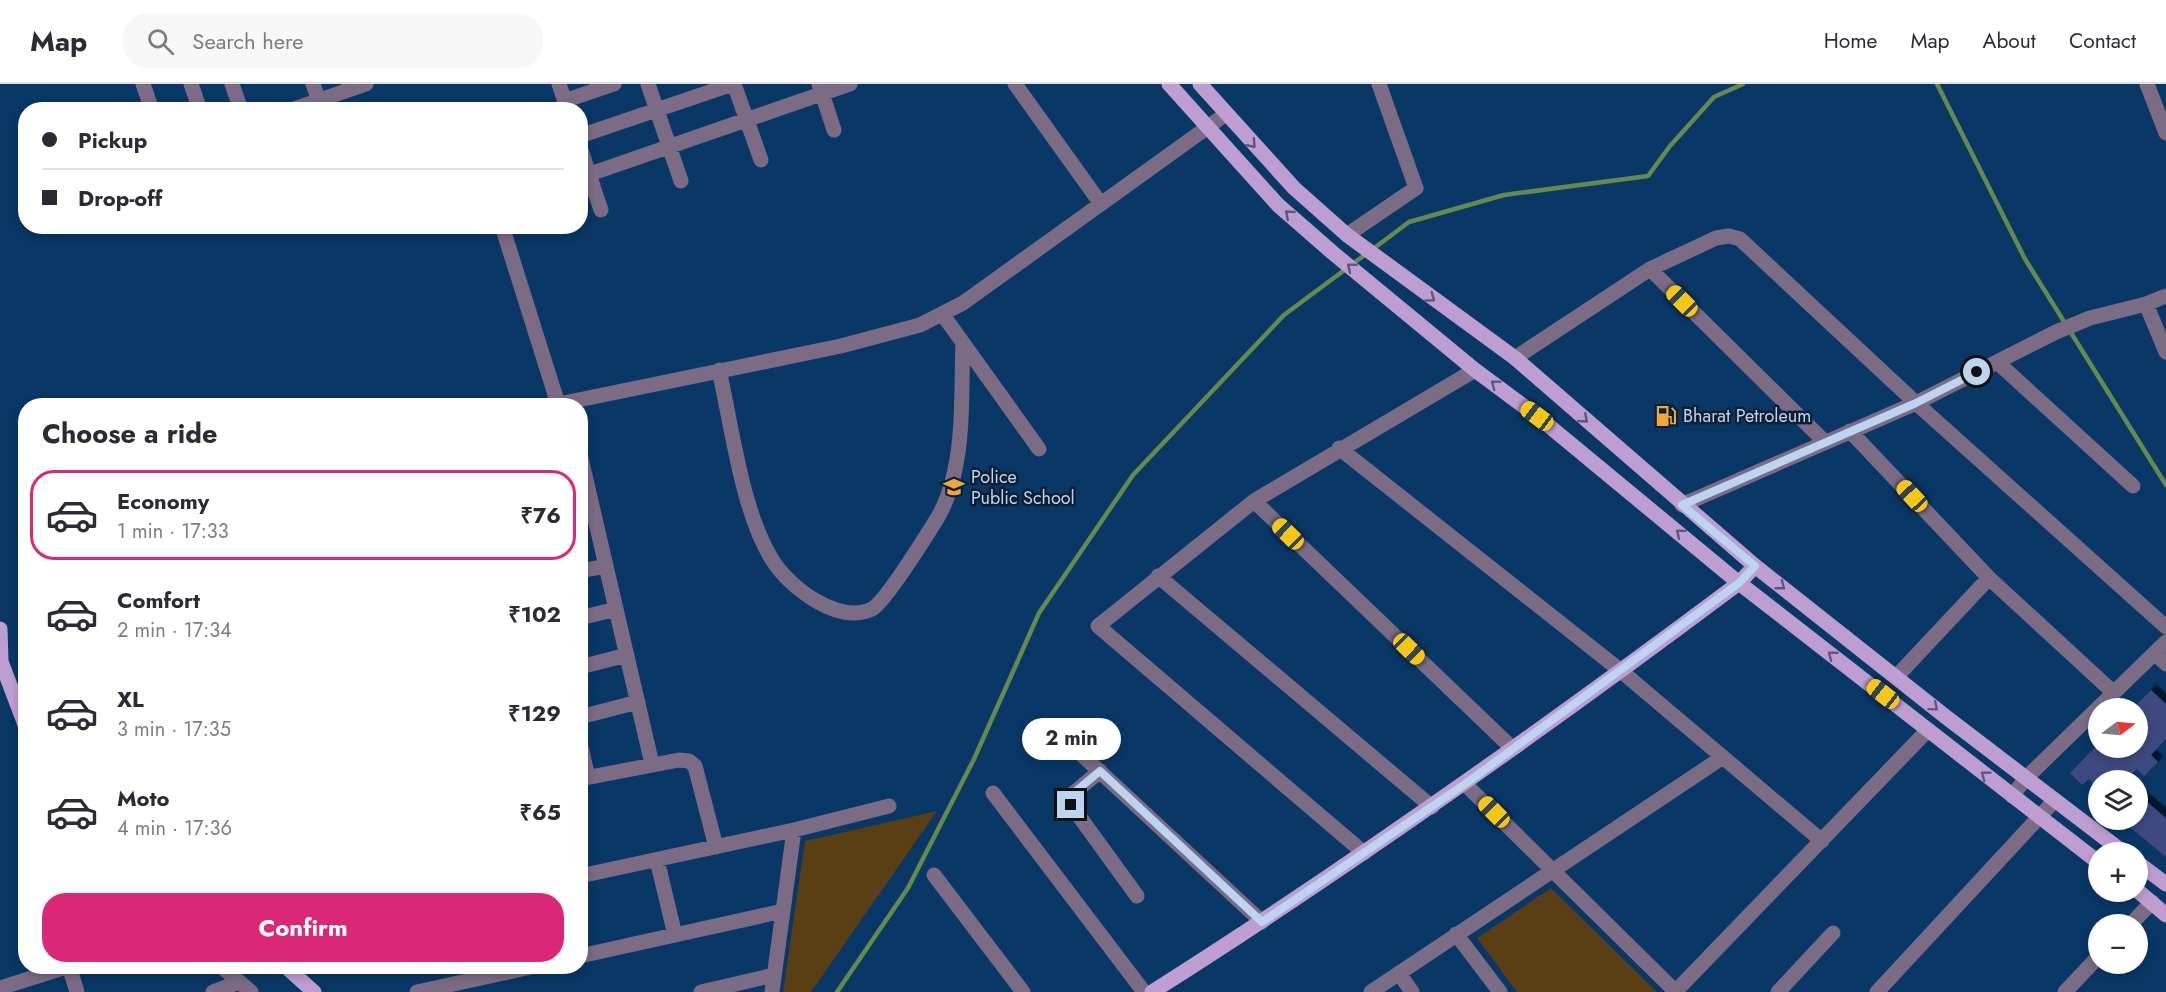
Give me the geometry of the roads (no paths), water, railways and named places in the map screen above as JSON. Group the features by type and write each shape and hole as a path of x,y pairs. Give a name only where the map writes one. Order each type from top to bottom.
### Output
{"main road":[{"path":"1169,84 1278,205 1333,252 1739,583 2088,854"},
{"path":"1200,84 1294,188 1347,234 1384,264 1515,358 1755,566 2110,842"},
{"path":"1152,992 1262,922 1465,784 1739,583 1755,566"},
{"path":"0,629 1,664 18,707"},
{"path":"2148,871 2166,885"},
{"path":"2148,899 2166,915"},
{"path":"294,974 314,992"}],"street":[{"path":"143,84 149,102"},
{"path":"191,84 197,102"},
{"path":"232,84 238,102"},
{"path":"313,84 319,101"},
{"path":"559,84 565,102"},
{"path":"573,102 614,84"},
{"path":"648,84 681,181"},
{"path":"588,133 734,84 761,160"},
{"path":"590,174 747,120 821,89 850,84"},
{"path":"1015,84 1101,204"},
{"path":"1347,234 1416,188 1379,84"},
{"path":"2147,84 2166,133"},
{"path":"316,102 358,85"},
{"path":"821,89 834,130"},
{"path":"585,398 841,346 920,325 943,315 1226,114"},
{"path":"588,169 602,210"},
{"path":"504,234 554,398"},
{"path":"1515,358 1650,269 1708,240 1729,236 1740,239 1916,403 2166,627"},
{"path":"1650,269 1825,442"},
{"path":"1682,505 1916,403 2056,332 2090,318 2146,304 2166,296"},
{"path":"2146,304 2166,352"},
{"path":"943,315 1039,449"},
{"path":"719,370 746,492 761,539 773,562 791,583 809,598 828,606 864,612 881,603 939,515 954,475 958,443 963,343"},
{"path":"1997,362 2133,486"},
{"path":"1364,853 1098,626 1254,501 1339,448 1475,370"},
{"path":"1850,431 1989,579 2114,693"},
{"path":"1339,448 1621,671 1822,841"},
{"path":"1254,501 1512,748"},
{"path":"588,518 606,566 652,764"},
{"path":"588,569 606,566"},
{"path":"1158,576 1432,807"},
{"path":"1897,676 1989,579"},
{"path":"588,616 616,609"},
{"path":"2012,796 2026,778 2114,693 2162,653"},
{"path":"588,665 627,655"},
{"path":"588,715 638,702"},
{"path":"1054,729 1262,922"},
{"path":"1465,784 1675,992 1927,731"},
{"path":"1371,992 1723,757"},
{"path":"588,777 652,764 689,760 695,766 716,847"},
{"path":"1100,771 1070,796 1071,805 1137,896"},
{"path":"993,793 1144,992"},
{"path":"1877,992 2041,818 2055,800"},
{"path":"588,874 794,830 889,806"},
{"path":"772,992 794,830"},
{"path":"657,860 675,935"},
{"path":"934,875 1023,992"},
{"path":"2141,914 2152,902"},
{"path":"588,954 783,911"},
{"path":"1778,992 1833,933"},
{"path":"1456,934 1500,992"},
{"path":"2065,992 2088,968"},
{"path":"1399,973 1412,992"},
{"path":"0,988 44,974"},
{"path":"71,974 77,992"},
{"path":"230,974 251,992"},
{"path":"417,992 499,974"},
{"path":"700,992 774,975"},
{"path":"213,992 239,982"}],"waterway":[{"path":"1373,249 1409,222 1504,195 1648,176 1670,146 1714,97 1743,84"},
{"path":"1937,84 2025,259 2166,485"},
{"path":"837,992 908,888 974,759 1039,613 1133,475 1284,315 1366,254"}],"place":[{"name":"Bharat Petroleum","path":"1666,416"},
{"name":"Police Public School","path":"954,487"}]}
